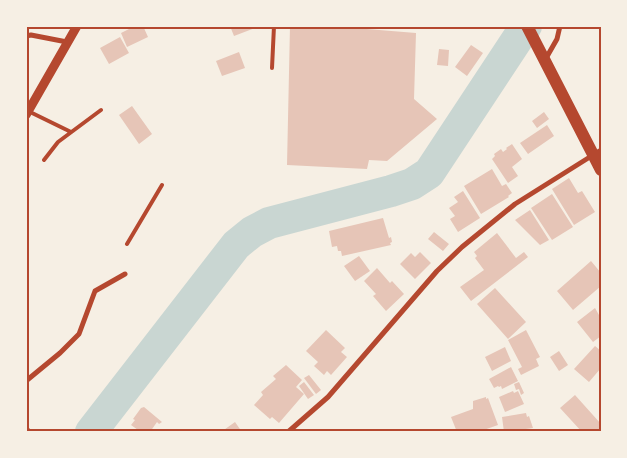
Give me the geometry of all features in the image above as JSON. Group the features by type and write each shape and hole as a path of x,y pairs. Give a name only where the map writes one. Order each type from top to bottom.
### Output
{"main road":[{"path":"527,26 544,60 597,152 601,170"}],"street":[{"path":"27,113 77,26"},
{"path":"544,60 557,39 560,26"},
{"path":"26,36 31,35 67,42"},
{"path":"288,432 328,397 437,271 462,247 515,204 597,152"},
{"path":"26,382 79,334 95,291 125,274"},
{"path":"26,428 29,432"}],"lane":[{"path":"272,68 274,26"},
{"path":"44,160 58,142 101,110"},
{"path":"27,113 71,132"},
{"path":"127,244 162,185"}],"building":[{"path":"135,26 143,26 148,37 127,47 121,33"},
{"path":"230,26 255,26 255,28 234,36"},
{"path":"290,26 330,26 416,33 414,99 437,119 387,161 369,160 367,169 287,165"},
{"path":"120,37 129,53 109,64 100,48"},
{"path":"471,45 483,53 467,76 455,67"},
{"path":"439,49 449,50 448,66 437,65"},
{"path":"239,52 245,68 222,76 216,61"},
{"path":"132,106 152,134 139,144 119,115"},
{"path":"544,112 549,119 537,128 532,121"},
{"path":"547,125 554,136 528,154 520,143"},
{"path":"512,144 522,159 512,167 518,176 508,183 492,159 495,156 494,154 501,149 503,152"},
{"path":"492,169 502,186 506,184 512,193 509,197 481,214 464,186"},
{"path":"569,178 578,193 582,191 595,212 574,225 552,189"},
{"path":"463,191 480,218 458,232 450,219 455,216 449,208 458,202 454,197"},
{"path":"552,194 573,227 552,240 531,208"},
{"path":"530,210 549,240 540,245 515,220"},
{"path":"383,218 389,238 391,237 391,245 342,256 337,246 332,247 329,231"},
{"path":"434,232 449,244 443,251 428,239"},
{"path":"497,233 516,258 524,252 528,257 471,301 460,287 484,270 475,258 477,256 474,252"},
{"path":"420,252 431,263 415,279 400,264 411,253 415,257"},
{"path":"359,256 370,271 355,281 344,266"},
{"path":"591,261 601,273 601,286 573,310 557,291"},
{"path":"377,268 390,283 392,281 404,294 386,311 373,296 376,294 364,281"},
{"path":"495,288 526,322 508,339 477,304"},
{"path":"595,308 599,315 601,314 601,336 593,342 577,322"},
{"path":"326,330 345,348 341,352 347,357 331,375 327,371 324,375 314,366 318,362 306,351"},
{"path":"526,330 540,357 536,359 539,366 521,375 518,369 522,367 508,340"},
{"path":"595,346 601,351 601,368 589,382 574,369"},
{"path":"505,347 511,361 492,371 485,357"},
{"path":"559,351 568,365 559,371 550,357"},
{"path":"286,365 302,380 296,387 304,394 279,423 272,417 270,419 254,405 263,395 261,392 276,379 273,376"},
{"path":"511,367 518,381 502,389 501,386 494,388 489,379"},
{"path":"309,375 321,390 316,394 304,378"},
{"path":"304,382 314,395 308,399 299,386"},
{"path":"519,382 524,393 521,395 519,389 516,390 514,384"},
{"path":"513,391 514,393 518,391 524,404 505,412 499,397"},
{"path":"575,395 601,424 600,432 582,432 560,408"},
{"path":"486,397 498,425 478,432 457,432 451,417 473,409 473,401"},
{"path":"144,407 162,422 159,424 157,422 150,432 137,432 138,430 131,425 135,420 133,419 141,408"},
{"path":"526,413 533,428 504,432 502,417"},
{"path":"235,422 242,432 221,432"}],"waterway":[{"path":"91,432 236,245 252,232 269,223 391,191 412,184 429,173 526,26"}]}
